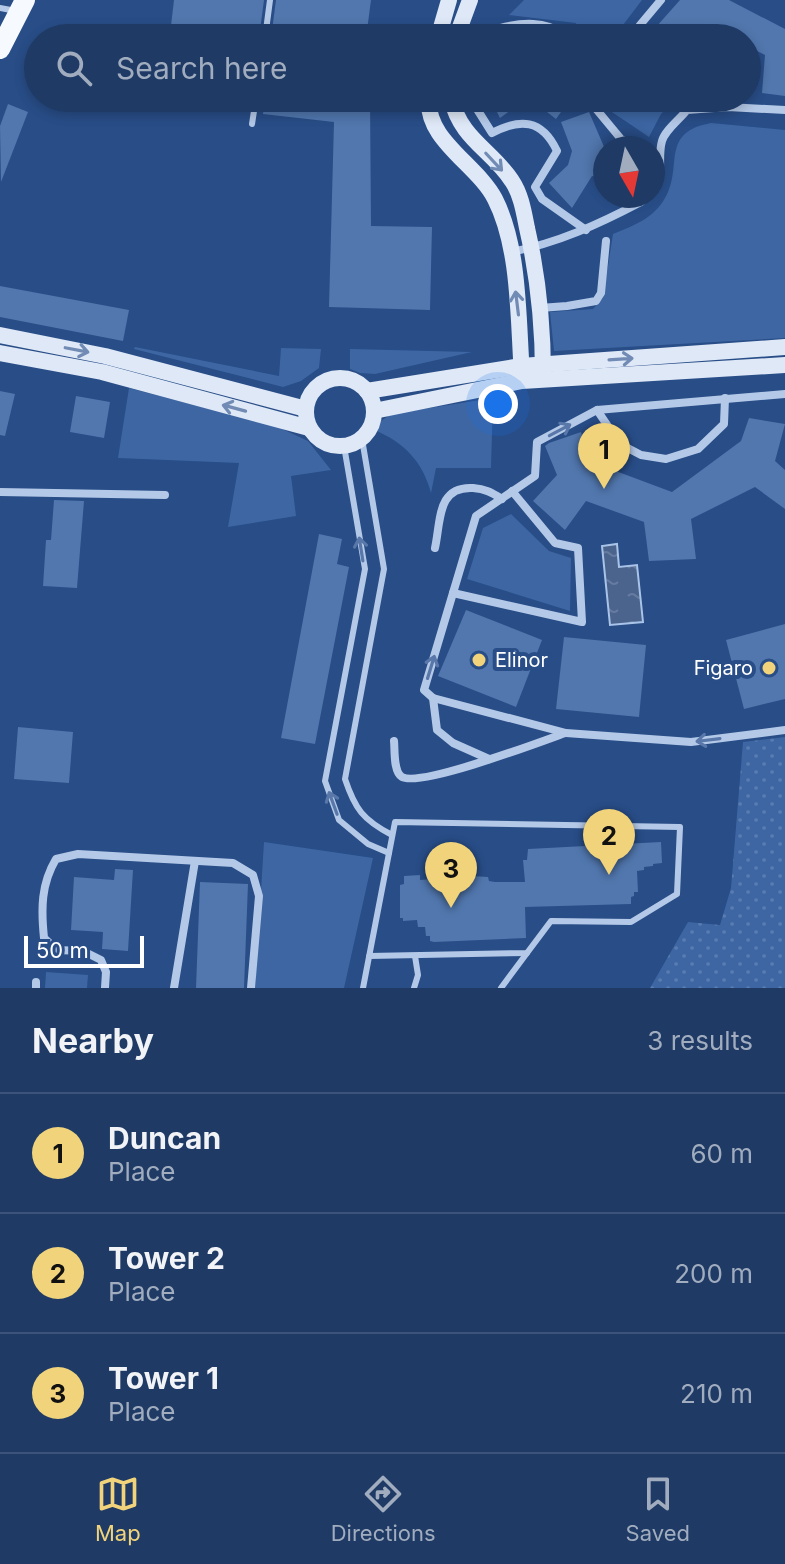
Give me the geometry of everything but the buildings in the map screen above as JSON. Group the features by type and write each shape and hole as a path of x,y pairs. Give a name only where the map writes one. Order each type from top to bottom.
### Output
{"main road":[{"path":"0,49 15,7"}],"street":[{"path":"442,24 449,0"},
{"path":"461,24 470,0"},
{"path":"641,24 661,0"},
{"path":"761,106 785,110"},
{"path":"430,112 437,131 475,171 494,198 511,252 522,374"},
{"path":"455,112 465,130 512,182 522,205 538,278 543,372"},
{"path":"479,112 492,133 511,122 531,125 550,136 557,151 535,187 542,199 586,230"},
{"path":"599,112 619,136"},
{"path":"665,136 685,112"},
{"path":"511,252 586,230 629,208"},
{"path":"540,308 596,301 601,293 606,241"},
{"path":"0,335 105,356 306,409"},
{"path":"367,391 785,347"},
{"path":"0,353 102,372 309,428 324,443 344,446 362,439 373,421 374,411 367,391 351,380 332,379 315,388 306,409 309,428"},
{"path":"543,372 785,365"},
{"path":"374,411 522,374"},
{"path":"785,394 597,410 537,442 535,476 476,516 424,690 433,698 566,733 691,742 785,730"},
{"path":"597,410 620,444 641,455 666,459 698,449 724,424 725,398"},
{"path":"435,548 445,500 450,492 459,487 488,489 502,499"},
{"path":"453,593 582,622 578,548 555,543 512,491"},
{"path":"0,492 165,495"},
{"path":"433,698 437,730 453,743 490,759"},
{"path":"394,741 398,772 402,777 414,779 490,759 566,733"},
{"path":"105,988 106,972 101,960 83,951 57,950 44,938 41,911 46,876 56,859 78,854 233,863 253,875 259,896 251,988"},
{"path":"174,988 195,861"}],"lane":[{"path":"267,24 270,0"},
{"path":"252,124 254,112"},
{"path":"362,439 384,569 345,779 355,808 392,835"},
{"path":"344,446 365,569 325,781 339,820 368,844 389,853"},
{"path":"332,744 351,747"},
{"path":"363,988 395,822 680,827 677,894 631,922 551,921 501,988"},
{"path":"369,956 527,953"},
{"path":"414,988 418,975 415,956"}],"shaded area":[{"path":"524,0 642,0 624,24 576,24 509,15"},
{"path":"612,112 663,112 648,136"},
{"path":"711,123 785,130 785,338 554,351 550,312 593,309 603,298 613,234 638,223 657,208 665,208 679,141 696,127"},
{"path":"135,347 279,376 281,348 321,349 319,368 301,381 283,387"},
{"path":"350,349 472,352 375,374 350,369"},
{"path":"129,388 278,427 308,441 331,470 291,476 296,516 228,527 239,463 118,458"},
{"path":"493,398 491,468 436,468 431,493 423,472 411,454 374,430 391,414"},
{"path":"511,514 549,551 571,558 570,611 467,579 483,528"},
{"path":"785,737 785,988 650,988 688,922 720,925 731,888 743,742"},
{"path":"264,842 373,858 344,988 255,988"},
{"path":"46,972 88,975 87,988 45,988"}],"water":[{"path":"617,544 619,567 637,565 643,622 610,625 602,546"}],"place":[{"name":"Duncan","path":"604,489"},
{"name":"Elinor","path":"479,660"},
{"name":"Figaro","path":"769,668"},
{"name":"Tower 2","path":"609,875"},
{"name":"Tower 1","path":"451,908"}]}
